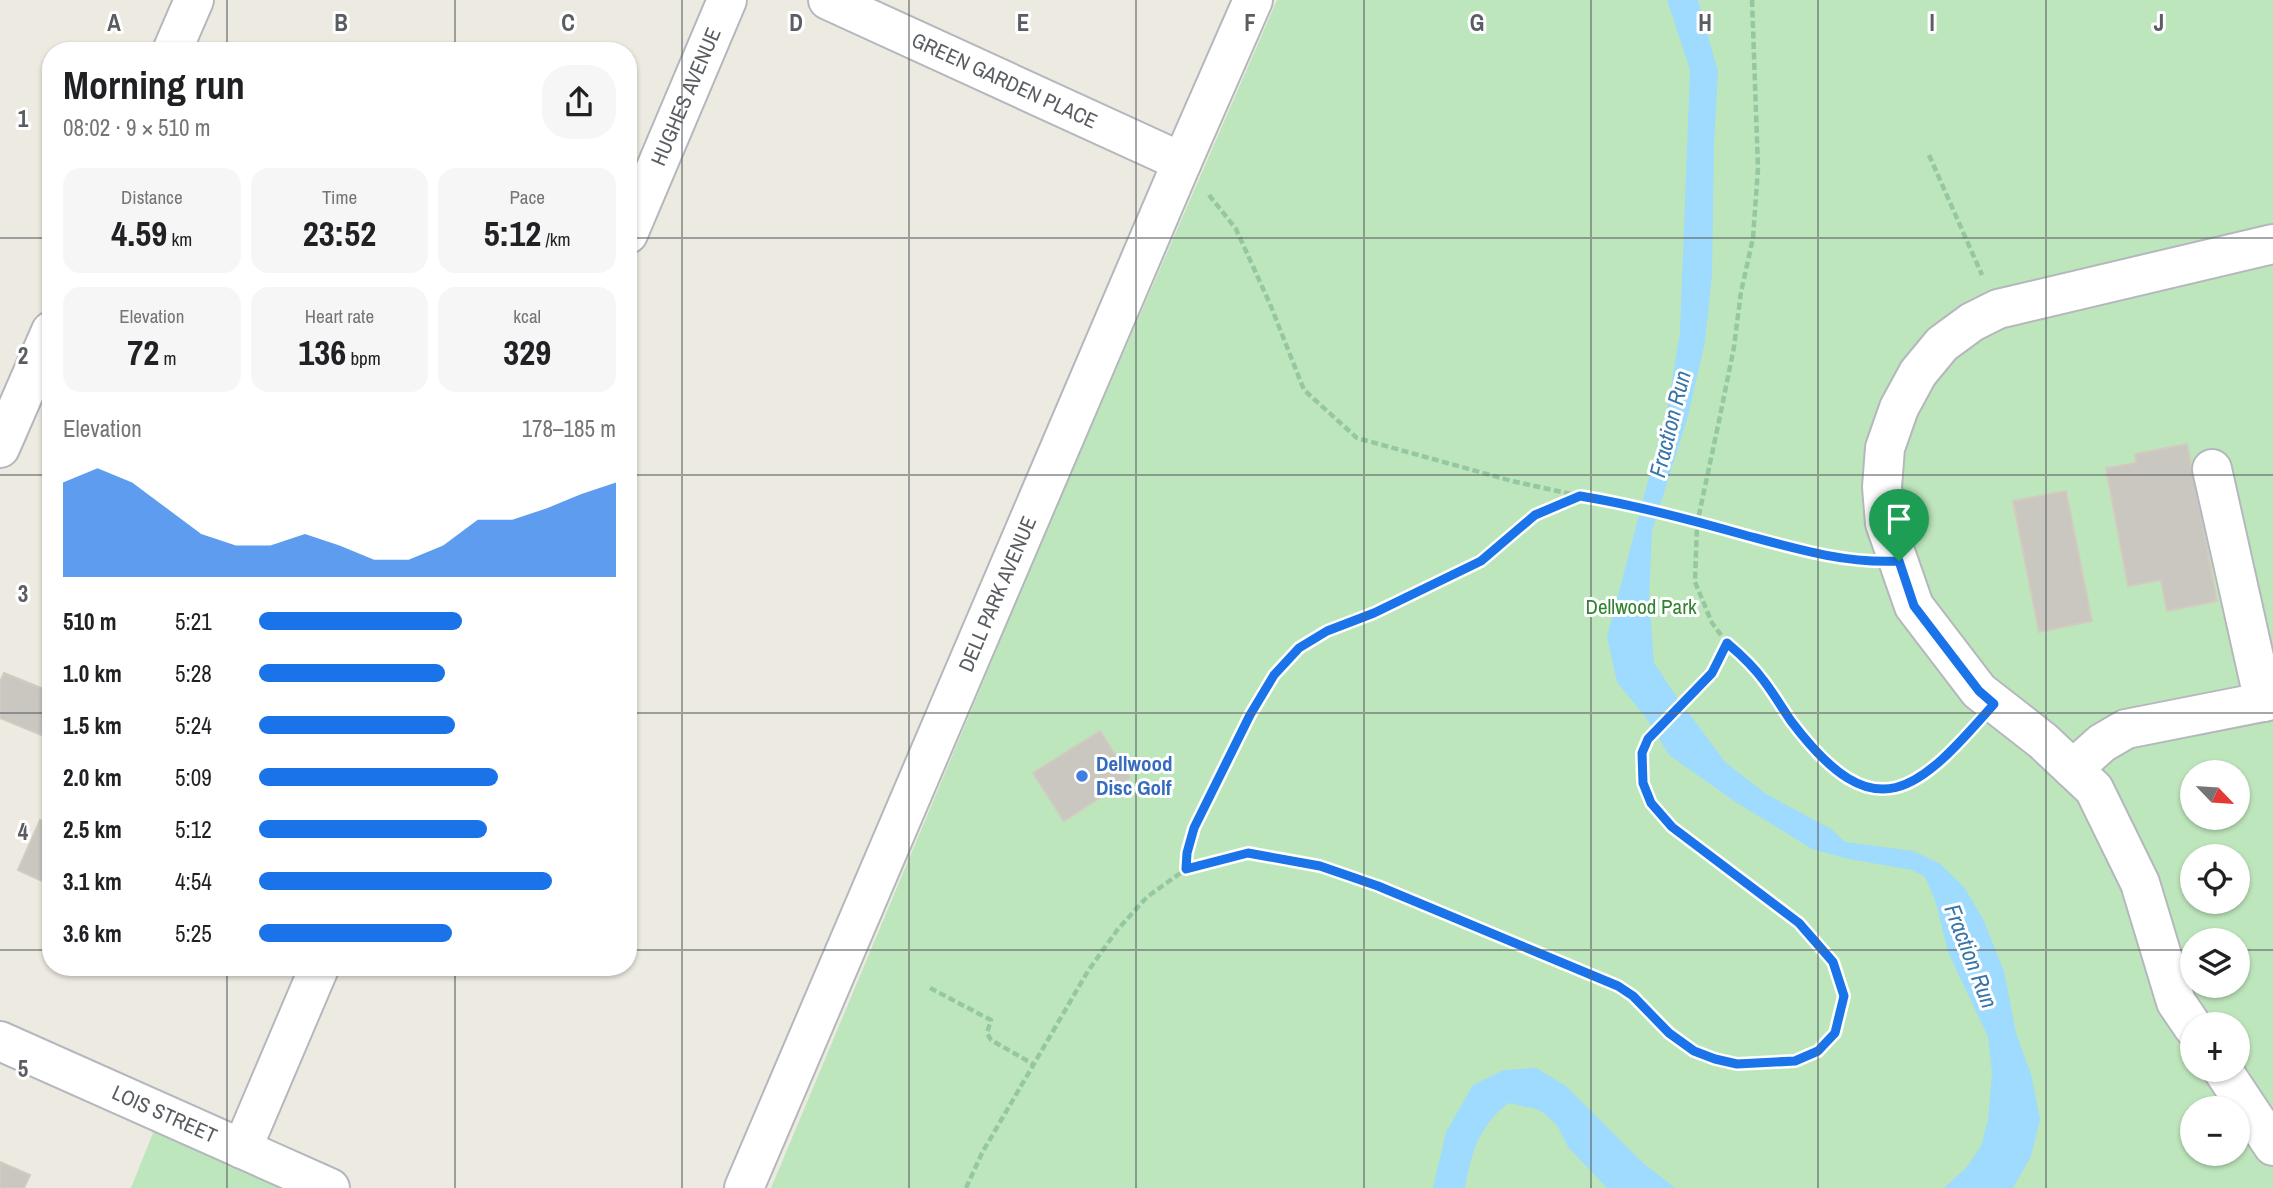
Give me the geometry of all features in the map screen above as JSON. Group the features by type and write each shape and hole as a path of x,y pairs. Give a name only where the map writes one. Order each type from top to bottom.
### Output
{"street":[{"path":"177,42 194,0"},
{"name":"HUGHES AVENUE","path":"637,213 727,0"},
{"name":"GREEN GARDEN PLACE","path":"828,0 1182,162"},
{"name":"DELL PARK AVENUE","path":"744,1188 1253,0"},
{"path":"2183,1012 2176,1002 2140,883 2094,789 2043,741 1979,691 1914,606 1885,523 1882,487 1885,448 1899,408 1918,373 1941,344 1972,322 1998,309 2273,244"},
{"path":"0,448 42,352"},
{"path":"2073,769 2102,743 2126,729 2269,701 2212,469"},
{"path":"243,1149 316,976"},
{"name":"LOIS STREET","path":"0,1041 330,1188"},
{"path":"2230,1082 2273,1146"}],"path":[{"path":"1752,0 1758,167 1753,238 1697,524 1695,582 1712,623 1727,643 1763,680 1818,755 1845,776 1868,788 1888,790 1909,784 1930,771 1960,743 1994,704"},
{"path":"1928,155 1998,309"},
{"path":"1182,162 1236,229 1270,304 1304,390 1357,438 1511,481 1636,505 1807,551 1852,560 1899,561"},
{"path":"1186,869 1194,828 1250,715 1274,675 1299,648 1327,631 1374,613 1481,561 1535,515 1580,496"},
{"path":"966,1188 982,1153 1033,1064 1088,971 1118,929 1147,897 1186,869 1248,853 1320,866 1378,886 1618,986 1633,996 1669,1033 1694,1051 1715,1059 1737,1064 1773,1064 1795,1061 1818,1051 1835,1033 1843,1006 1844,996 1833,962 1799,923 1672,827 1651,803 1643,783 1642,753 1648,739 1712,673 1727,643"},
{"path":"930,988 991,1020 987,1033 991,1040 1033,1064"}],"green space":[{"name":"Dellwood Park","path":"1277,0 2273,0 2273,1188 771,1188 1059,501"},
{"path":"155,1128 285,1188 131,1188"}],"water":[{"name":"Fraction Run","path":"1667,0 1698,0 1718,72 1712,275 1705,342 1688,416 1652,531 1649,598 1654,663 1725,762 1766,794 1831,829 1845,842 1913,851 1939,863 1964,887 1983,919 2004,971 2016,1033 2031,1074 2040,1119 2031,1156 2013,1188 1944,1188 1966,1168 1981,1146 1988,1120 1992,1073 1988,1037 1948,952 1936,903 1925,877 1912,870 1849,859 1812,849 1734,801 1669,755 1647,719 1617,682 1607,637 1668,405 1680,332 1690,70"},
{"path":"1536,1068 1566,1086 1643,1163 1675,1188 1607,1188 1568,1147 1557,1125 1540,1110 1508,1103 1483,1131 1470,1163 1465,1188 1433,1188 1446,1132 1473,1085 1504,1070"}],"building":[{"path":"2187,444 2217,601 2167,611 2161,580 2128,586 2106,468 2136,463 2135,454"},
{"path":"2066,491 2092,621 2039,632 2013,501"},
{"path":"4,673 42,688 42,735 0,718 0,682"},
{"name":"Dellwood Disc Golf","path":"1100,731 1130,778 1064,821 1033,773"},
{"path":"40,820 42,821 42,881 18,870"},
{"path":"0,1162 30,1175 24,1188 0,1188"}],"place":[{"name":"Dellwood Disc Golf","path":"1082,776"}],"route":[{"path":"1580,496 1636,505 1807,551 1852,560 1899,561 1914,606 1979,691 1994,704 1960,743 1930,771 1909,784 1888,790 1868,788 1845,776 1818,755 1763,680 1727,643 1712,673 1648,739 1642,753 1643,783 1651,803 1672,827 1799,923 1833,962 1844,996 1835,1033 1818,1051 1795,1061 1737,1064 1694,1051 1669,1033 1633,996 1618,986 1378,886 1320,866 1248,853 1186,869 1194,828 1250,715 1274,675 1299,648 1327,631 1374,613 1481,561 1535,515 1580,496"}]}
